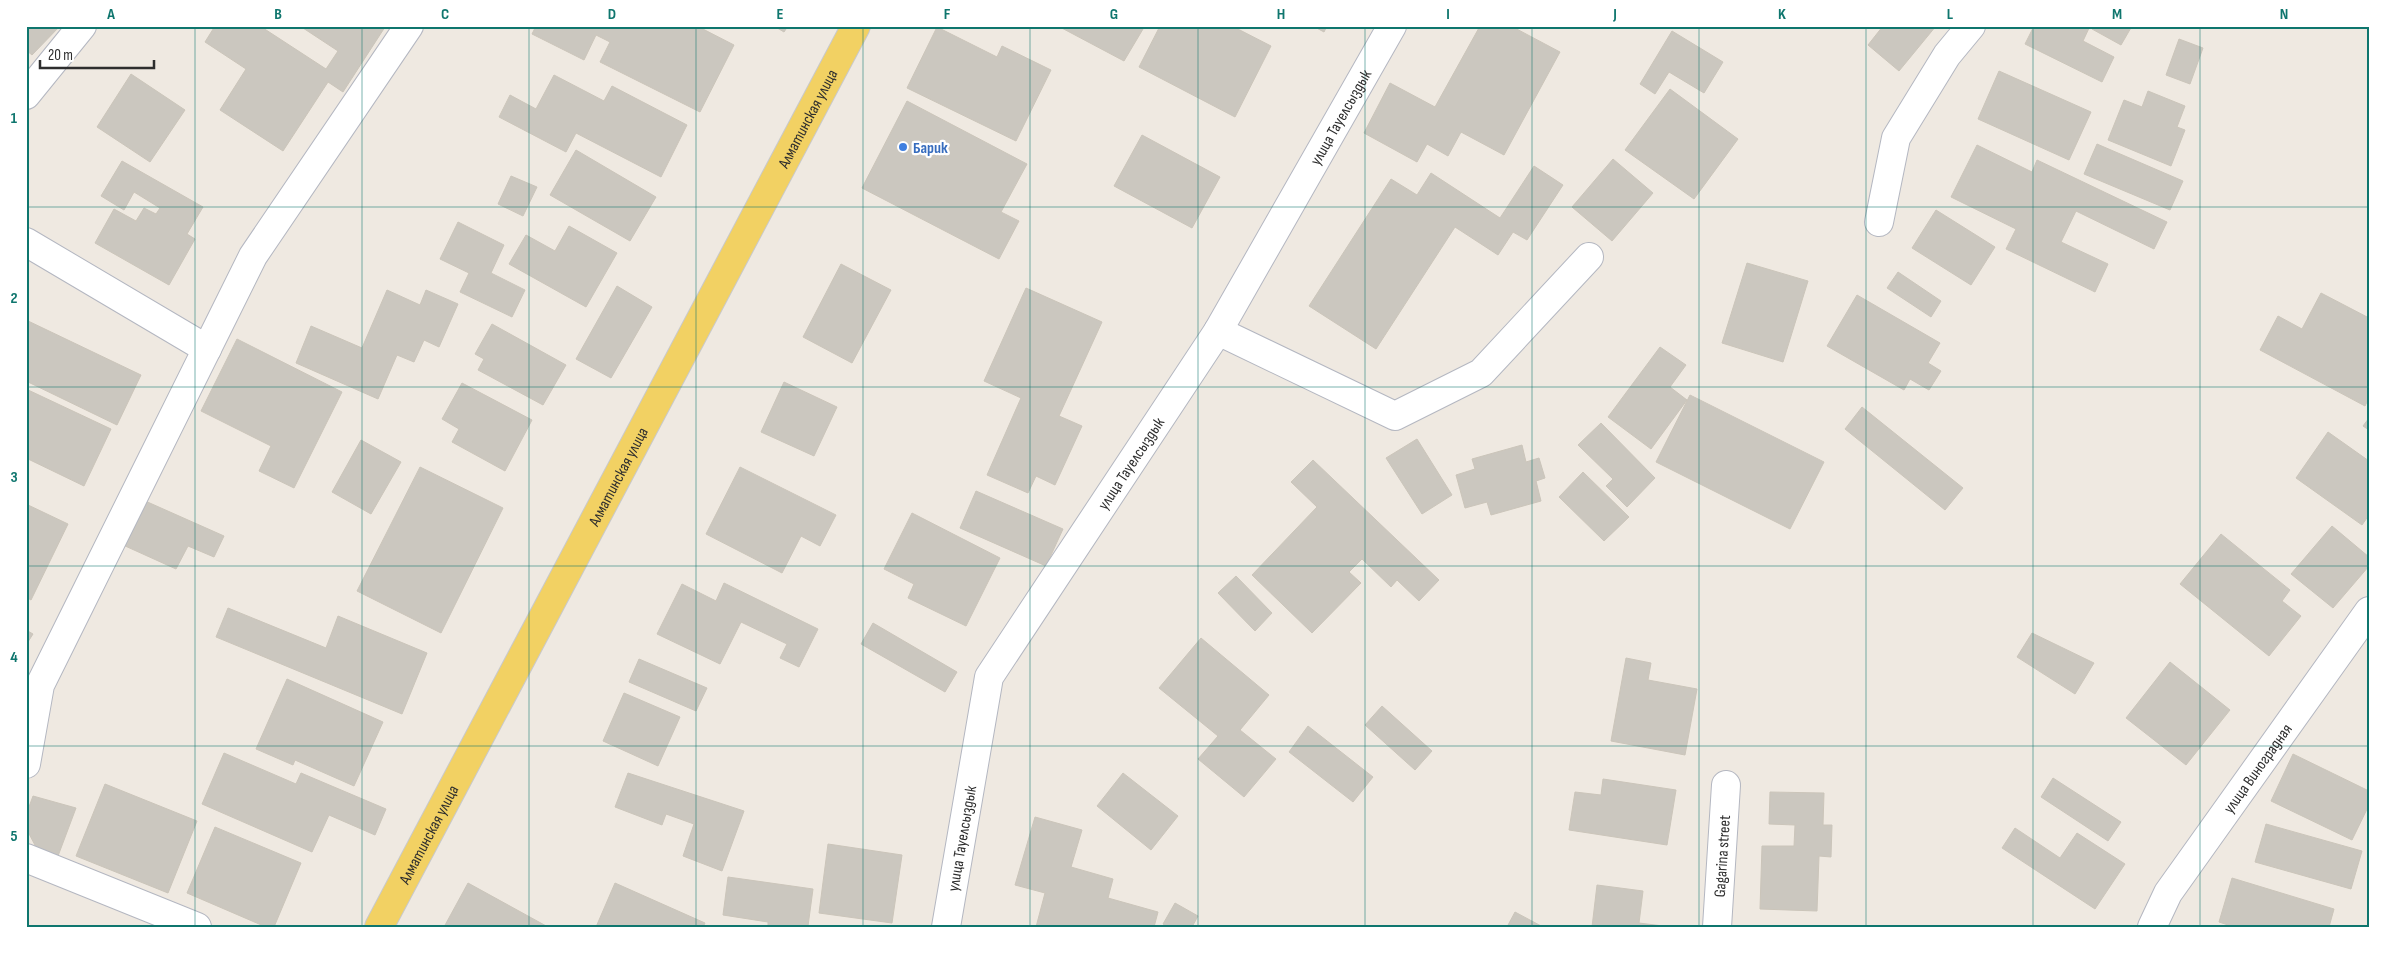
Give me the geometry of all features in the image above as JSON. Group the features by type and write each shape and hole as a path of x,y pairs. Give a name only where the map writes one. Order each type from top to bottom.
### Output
{"main road":[{"name":"Алматинская улица","path":"379,927 856,26"}],"street":[{"path":"26,95 82,26"},
{"path":"26,764 32,698 253,256 409,26"},
{"name":"улица Тауелсыздык","path":"946,927 989,677 1218,331 1392,26"},
{"path":"1878,222 1896,138 1947,55 1971,26"},
{"path":"26,242 207,349"},
{"path":"1218,331 1395,416 1481,373 1589,257"},
{"name":"улица Виноградная","path":"2152,927 2168,893 2369,612"},
{"name":"Gagarina street","path":"1716,927 1726,785"},
{"path":"26,858 197,927"}],"building":[{"path":"26,26 60,26 32,55 26,50"},
{"path":"215,26 260,26 326,69 338,51 300,26 385,27 343,92 328,82 283,151 220,110 246,69 205,42"},
{"path":"536,26 697,26 734,45 700,112 600,62 610,42 596,35 584,60 532,34"},
{"path":"774,26 788,26 784,32"},
{"path":"1058,26 1139,26 1143,29 1124,61"},
{"path":"1160,26 1232,26 1271,46 1235,117 1139,67"},
{"path":"1313,26 1327,26 1324,32"},
{"path":"1480,26 1511,26 1560,52 1504,155 1461,132 1448,156 1427,144 1417,162 1364,133 1390,83 1435,107"},
{"path":"1883,26 1936,26 1899,71 1868,45"},
{"path":"2034,26 2090,26 2083,41 2114,57 2102,82 2025,44"},
{"path":"2093,26 2132,26 2121,45 2092,29"},
{"path":"937,27 997,57 1002,46 1051,70 1016,141 907,88"},
{"path":"1672,31 1723,62 1704,93 1669,72 1655,94 1640,84"},
{"path":"2179,39 2203,48 2190,84 2166,75"},
{"path":"1999,71 2091,112 2069,160 1978,119"},
{"path":"131,74 185,110 150,162 97,127"},
{"path":"554,75 604,101 612,86 687,125 661,177 576,133 566,152 499,117 510,95 536,109"},
{"path":"1670,89 1738,139 1694,199 1625,150"},
{"path":"2148,91 2185,106 2177,127 2185,130 2171,166 2108,140 2124,100 2142,107"},
{"path":"907,101 1027,164 1001,212 1019,221 999,259 862,188"},
{"path":"1142,135 1220,177 1192,228 1114,186"},
{"path":"2097,144 2183,181 2170,210 2084,174"},
{"path":"1977,145 2032,172 2037,160 2167,222 2154,249 2076,211 2061,242 2108,264 2095,292 2006,249 2016,229 1951,197"},
{"path":"576,150 656,197 630,241 550,195"},
{"path":"1613,159 1653,193 1612,241 1572,207"},
{"path":"122,161 203,207 187,234 195,239 169,285 95,243 114,209 136,221 144,208 156,214 160,208 134,192 124,210 101,196"},
{"path":"1534,166 1563,185 1527,240 1513,232 1498,255 1455,227 1376,349 1309,306 1391,179 1417,195 1431,173 1500,218"},
{"path":"511,176 537,187 523,216 498,204"},
{"path":"1936,210 1995,247 1971,285 1912,248"},
{"path":"458,222 504,245 491,273 525,290 512,317 460,292 469,273 440,259"},
{"path":"569,226 617,253 586,307 509,264 526,235 555,251"},
{"path":"1747,263 1808,281 1783,362 1722,343"},
{"path":"841,264 891,290 852,363 803,337"},
{"path":"1898,272 1941,301 1931,317 1887,288"},
{"path":"617,286 652,307 611,378 576,359"},
{"path":"1026,288 1102,322 1059,416 1082,426 1055,485 1036,476 1028,493 987,475 1021,398 984,381"},
{"path":"387,290 420,305 426,290 458,304 439,347 424,340 414,362 397,355 378,399 296,363 311,326 362,348"},
{"path":"2321,293 2369,318 2369,398 2365,406 2260,350 2278,316 2302,329"},
{"path":"1857,295 1940,343 1928,363 1941,371 1929,390 1910,379 1904,390 1827,346"},
{"path":"26,320 141,375 117,425 26,381"},
{"path":"492,324 566,365 543,405 478,370 484,359 475,354"},
{"path":"237,339 342,392 294,488 259,471 271,446 201,411"},
{"path":"1660,347 1686,365 1670,387 1687,400 1651,449 1608,417"},
{"path":"784,382 837,407 814,456 761,432"},
{"path":"462,383 532,420 505,471 452,442 459,429 442,419"},
{"path":"26,389 111,429 84,486 26,458"},
{"path":"1690,395 1824,462 1790,529 1656,462"},
{"path":"1862,407 1963,488 1945,510 1845,429"},
{"path":"2369,418 2369,430 2363,426"},
{"path":"1601,423 1655,478 1627,507 1606,486 1613,479 1578,445"},
{"path":"2328,432 2369,461 2369,515 2362,525 2296,478"},
{"path":"1417,439 1452,495 1422,514 1386,458"},
{"path":"361,440 401,462 371,514 332,492"},
{"path":"1522,445 1526,462 1539,458 1545,478 1536,481 1541,501 1491,515 1487,502 1465,508 1456,475 1475,469 1472,459"},
{"path":"1313,460 1439,580 1419,601 1397,580 1391,587 1362,559 1349,572 1361,583 1312,633 1252,575 1317,507 1291,482"},
{"path":"420,467 503,508 441,633 357,591"},
{"path":"740,467 836,515 820,546 801,536 782,573 706,534"},
{"path":"1583,472 1629,517 1604,541 1559,497"},
{"path":"976,491 1063,529 1046,566 960,528"},
{"path":"143,500 224,536 214,557 188,546 176,569 123,545"},
{"path":"26,504 68,524 31,600 26,597"},
{"path":"912,513 1000,558 966,626 908,598 914,584 884,569"},
{"path":"2332,526 2369,557 2369,566 2333,608 2291,574"},
{"path":"2221,534 2290,590 2282,601 2301,616 2269,656 2180,584"},
{"path":"1236,576 1272,613 1255,631 1218,593"},
{"path":"724,583 818,629 799,667 780,658 787,644 741,622 720,664 657,634 682,584 716,601"},
{"path":"228,608 326,648 338,616 427,653 402,714 216,637"},
{"path":"873,623 957,672 945,692 861,644"},
{"path":"26,630 33,634 26,645"},
{"path":"2032,633 2094,663 2075,694 2017,657"},
{"path":"1201,638 1269,695 1240,730 1276,759 1244,797 1198,759 1218,736 1159,688"},
{"path":"1626,658 1651,663 1648,680 1697,689 1685,755 1611,741"},
{"path":"639,659 707,688 696,711 629,682"},
{"path":"2170,662 2230,710 2186,765 2126,718"},
{"path":"287,679 383,722 354,786 295,760 293,765 256,749"},
{"path":"624,693 680,717 658,766 603,741"},
{"path":"1382,706 1432,751 1415,770 1365,725"},
{"path":"1308,726 1373,777 1353,802 1289,752"},
{"path":"224,753 296,784 301,773 386,809 375,835 329,815 312,852 202,804"},
{"path":"2293,754 2369,791 2369,805 2352,840 2271,801"},
{"path":"628,773 744,811 722,871 683,856 694,824 666,814 662,825 615,807"},
{"path":"1123,773 1178,816 1151,850 1097,806"},
{"path":"2053,778 2121,822 2108,841 2041,797"},
{"path":"1603,779 1676,790 1667,845 1569,830 1575,792 1601,795"},
{"path":"105,784 197,821 168,893 76,856"},
{"path":"1770,792 1824,793 1823,825 1832,825 1831,857 1819,856 1817,911 1760,909 1762,846 1794,846 1795,825 1769,824"},
{"path":"33,796 76,808 58,856 37,849 26,828 26,815"},
{"path":"1035,817 1082,830 1071,867 1113,879 1108,898 1158,912 1154,927 1036,927 1045,893 1015,885"},
{"path":"2266,824 2362,851 2351,889 2255,862"},
{"path":"215,827 301,863 274,927 266,927 187,893"},
{"path":"2015,828 2060,858 2077,833 2125,864 2095,909 2002,848"},
{"path":"828,844 902,855 892,923 819,913"},
{"path":"728,877 813,889 808,926 812,927 768,927 768,922 723,915"},
{"path":"2232,878 2334,909 2329,927 2234,927 2219,922"},
{"path":"468,883 548,927 444,927"},
{"path":"615,883 705,923 703,927 596,927"},
{"path":"1597,885 1643,891 1639,923 1671,927 1592,927"},
{"path":"1175,903 1198,916 1192,927 1168,927 1163,924"},
{"path":"1515,912 1543,927 1507,927"}],"place":[{"name":"Барик","path":"903,147"}]}
